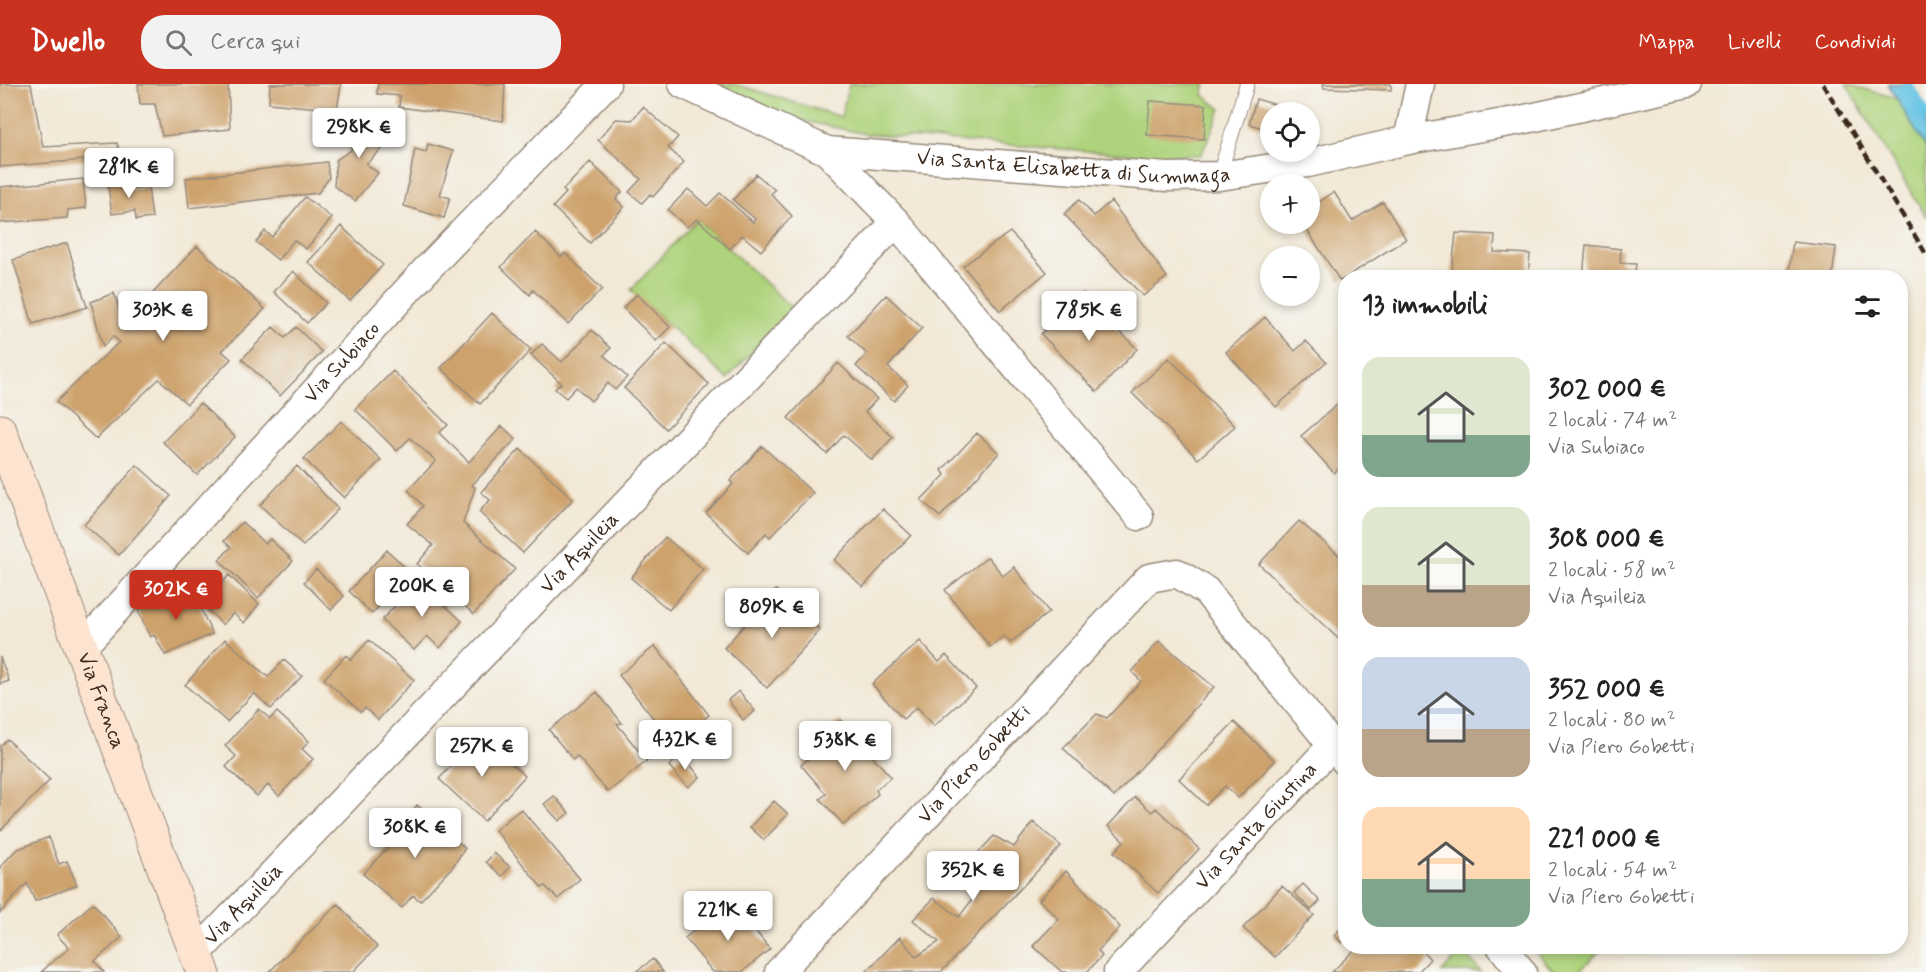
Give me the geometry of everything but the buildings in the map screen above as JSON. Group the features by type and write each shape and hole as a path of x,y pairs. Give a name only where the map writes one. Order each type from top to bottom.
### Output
{"street":[{"name":"Via Subiaco","path":"83,646 426,270 606,84"},
{"name":"Via Santa Elisabetta di Summaga","path":"683,84 827,151 1167,177 1219,176 1308,163 1408,140 1521,120 1687,84"},
{"path":"1408,140 1420,84"},
{"path":"827,151 896,222 1139,516"},
{"name":"Via Aquileia","path":"199,963 896,222"},
{"name":"Via Franca","path":"0,430 83,646 199,963"},
{"name":"Via Santa Giustina","path":"1177,573 1209,594 1338,753"},
{"name":"Via Piero Gobetti","path":"779,972 1149,578 1177,573"},
{"name":"Via Santa Giustina","path":"1118,972 1338,755"},
{"path":"1507,954 1522,972"}],"lane":[{"path":"1219,176 1247,84"}],"green space":[{"path":"708,84 735,84 841,117 849,84 1206,84 1203,95 1221,109 1201,155 1152,156 866,134 790,118"},
{"path":"1846,84 1896,98 1926,147 1926,217"},
{"path":"697,219 792,308 727,379 631,290"},
{"path":"1459,954 1465,954 1481,972 1442,972"},
{"path":"1538,954 1597,954 1578,972 1554,972"}],"water":[{"path":"1888,84 1908,84 1926,114 1926,148"}],"waterway":[{"path":"1908,84 1926,113"}],"railway":[{"path":"1823,84 1926,254"}]}
